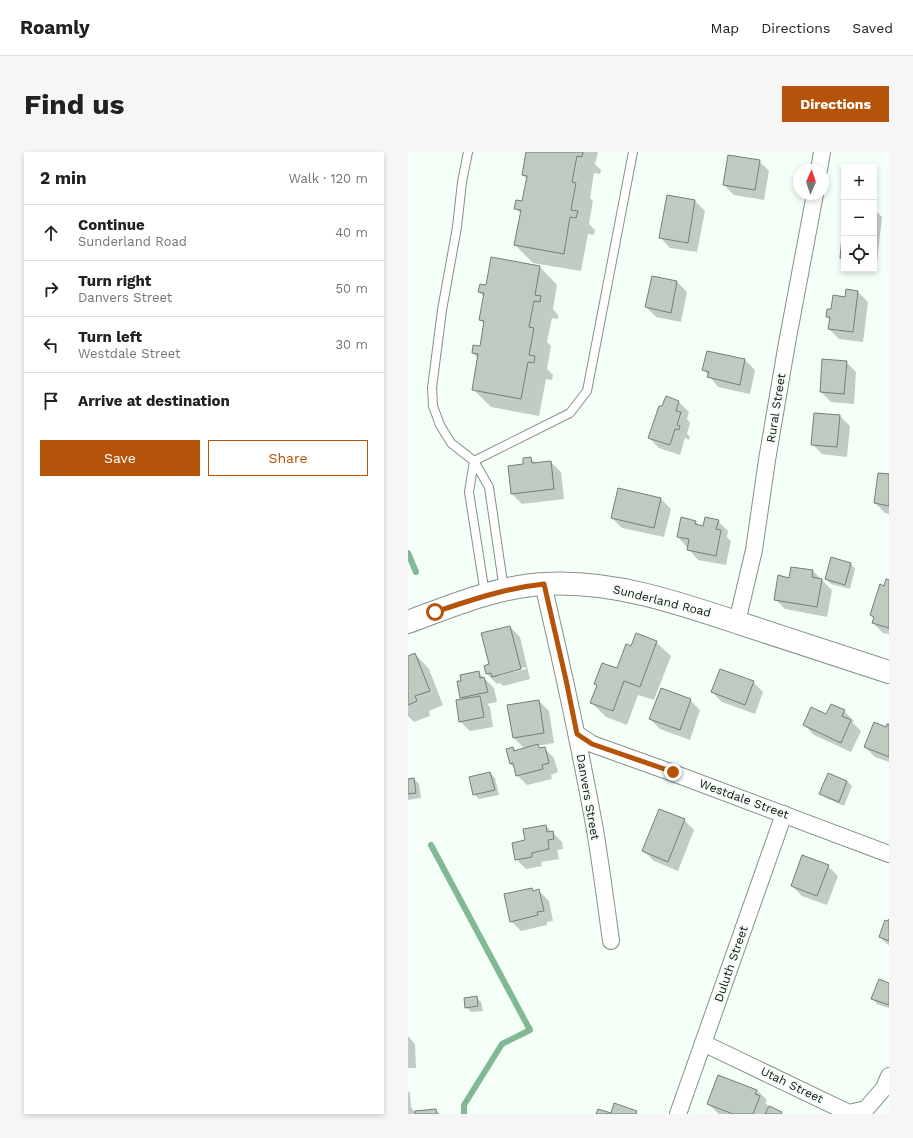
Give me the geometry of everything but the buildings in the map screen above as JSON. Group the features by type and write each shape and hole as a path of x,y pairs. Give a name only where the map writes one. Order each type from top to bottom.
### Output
{"main road":[{"name":"Sunderland Road","path":"408,622 495,593 522,586 544,584 576,585 617,589 666,600 889,672"}],"street":[{"path":"820,164 822,152"},
{"name":"Rural Street","path":"737,622 754,550 767,460 787,342 814,200"},
{"name":"Danvers Street","path":"544,584 577,734 595,832 611,940"},
{"name":"Westdale Street","path":"577,734 592,744 889,854"},
{"name":"Duluth Street","path":"678,1114 784,814"},
{"name":"Utah Street","path":"703,1043 849,1113 866,1109 884,1088 889,1076"}],"lane":[{"path":"468,152 442,310 432,388 433,406 440,425 451,443 474,461 490,487 495,593"},
{"path":"474,461 570,413 587,391 633,152"},
{"path":"474,461 469,492 495,593"}],"waterway":[{"path":"408,553 416,572"},
{"path":"431,845 530,1030 502,1044 464,1105 464,1114"}],"route":[{"path":"435,612 485,595 522,586 544,584 577,734 592,744 673,772"}]}
